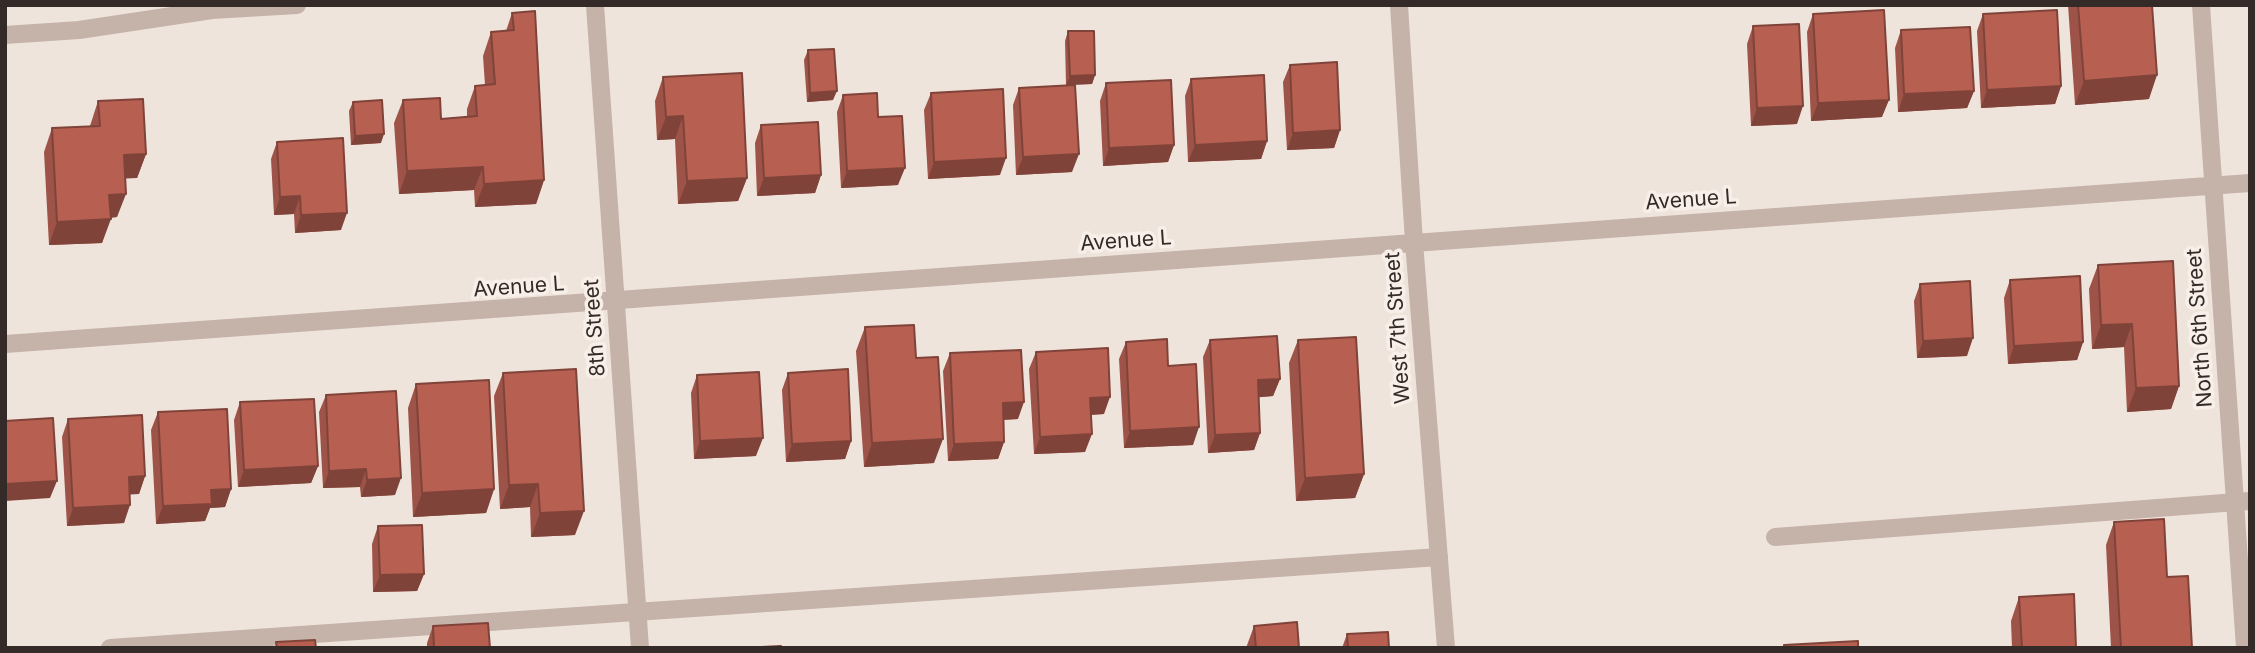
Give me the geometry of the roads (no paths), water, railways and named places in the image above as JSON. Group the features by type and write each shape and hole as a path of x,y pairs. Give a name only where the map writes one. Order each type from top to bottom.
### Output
{"street":[{"path":"5,35 79,30 212,10 297,5"},
{"name":"8th Street","path":"595,5 640,648"},
{"name":"West 7th Street","path":"1399,5 1414,242 1446,648"},
{"name":"North 6th Street","path":"2201,5 2213,186 2243,502 2245,648"},
{"name":"Avenue L","path":"5,344 617,303 1414,242 2250,183"},
{"path":"1775,537 2243,502"},
{"path":"110,648 1439,557"}]}
